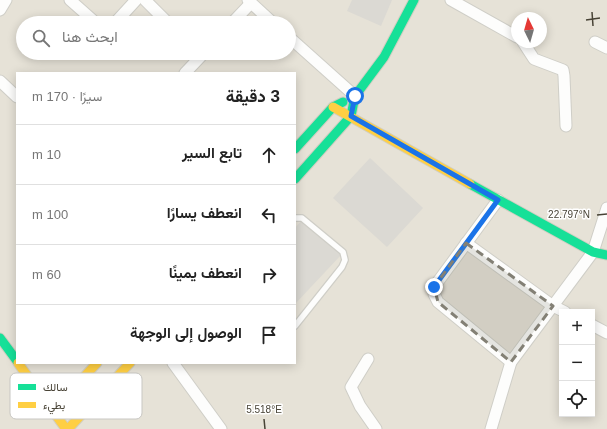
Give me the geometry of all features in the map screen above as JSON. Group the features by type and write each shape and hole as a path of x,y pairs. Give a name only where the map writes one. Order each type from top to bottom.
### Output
{"street":[{"path":"0,10 6,0"},
{"path":"70,0 88,16"},
{"path":"121,16 136,0"},
{"path":"145,0 161,16"},
{"path":"296,178 351,116 355,96 384,57 414,0"},
{"path":"451,0 511,35"},
{"path":"238,16 249,2 265,16"},
{"path":"595,42 607,48"},
{"path":"296,43 355,96"},
{"path":"527,48 534,59 563,70 566,126"},
{"path":"186,72 196,60"},
{"path":"0,81 16,96"},
{"path":"296,147 334,107 355,96"},
{"path":"334,107 593,252 607,255"},
{"path":"498,200 434,287 434,294 438,302 511,362"},
{"path":"491,429 511,362 593,252 607,208"},
{"path":"466,243 559,309"},
{"path":"595,327 607,333"},
{"path":"0,338 16,359"},
{"path":"368,359 351,387 360,406 376,429"},
{"path":"19,364 26,373"},
{"path":"88,373 96,364"},
{"path":"120,373 129,364"},
{"path":"174,364 221,429"},
{"path":"60,419 67,429 77,419"}],"lane":[{"path":"296,218 302,218 343,252 344,260 342,267 296,325"}],"highlighted area":[{"path":"466,243 553,306 511,362 438,302 434,287"}],"shaded area":[{"path":"0,0 607,0 607,429 0,429"}],"building":[{"path":"352,0 392,0 381,26 347,11"},
{"path":"370,158 423,208 387,247 333,198"},
{"path":"303,219 341,255 296,303 296,227"}],"traffic: fast":[{"path":"296,178 351,116 355,96 384,57 414,0"},
{"path":"296,148 333,107 343,102"},
{"path":"470,184 593,252 607,255"},
{"path":"0,338 16,360"}],"traffic: slow":[{"path":"333,107 470,184"},
{"path":"19,364 25,373"},
{"path":"88,373 96,364"},
{"path":"121,373 129,364"},
{"path":"59,419 66,429"},
{"path":"68,429 77,419"}],"route":[{"path":"355,96 351,116 498,200 434,287"}]}
